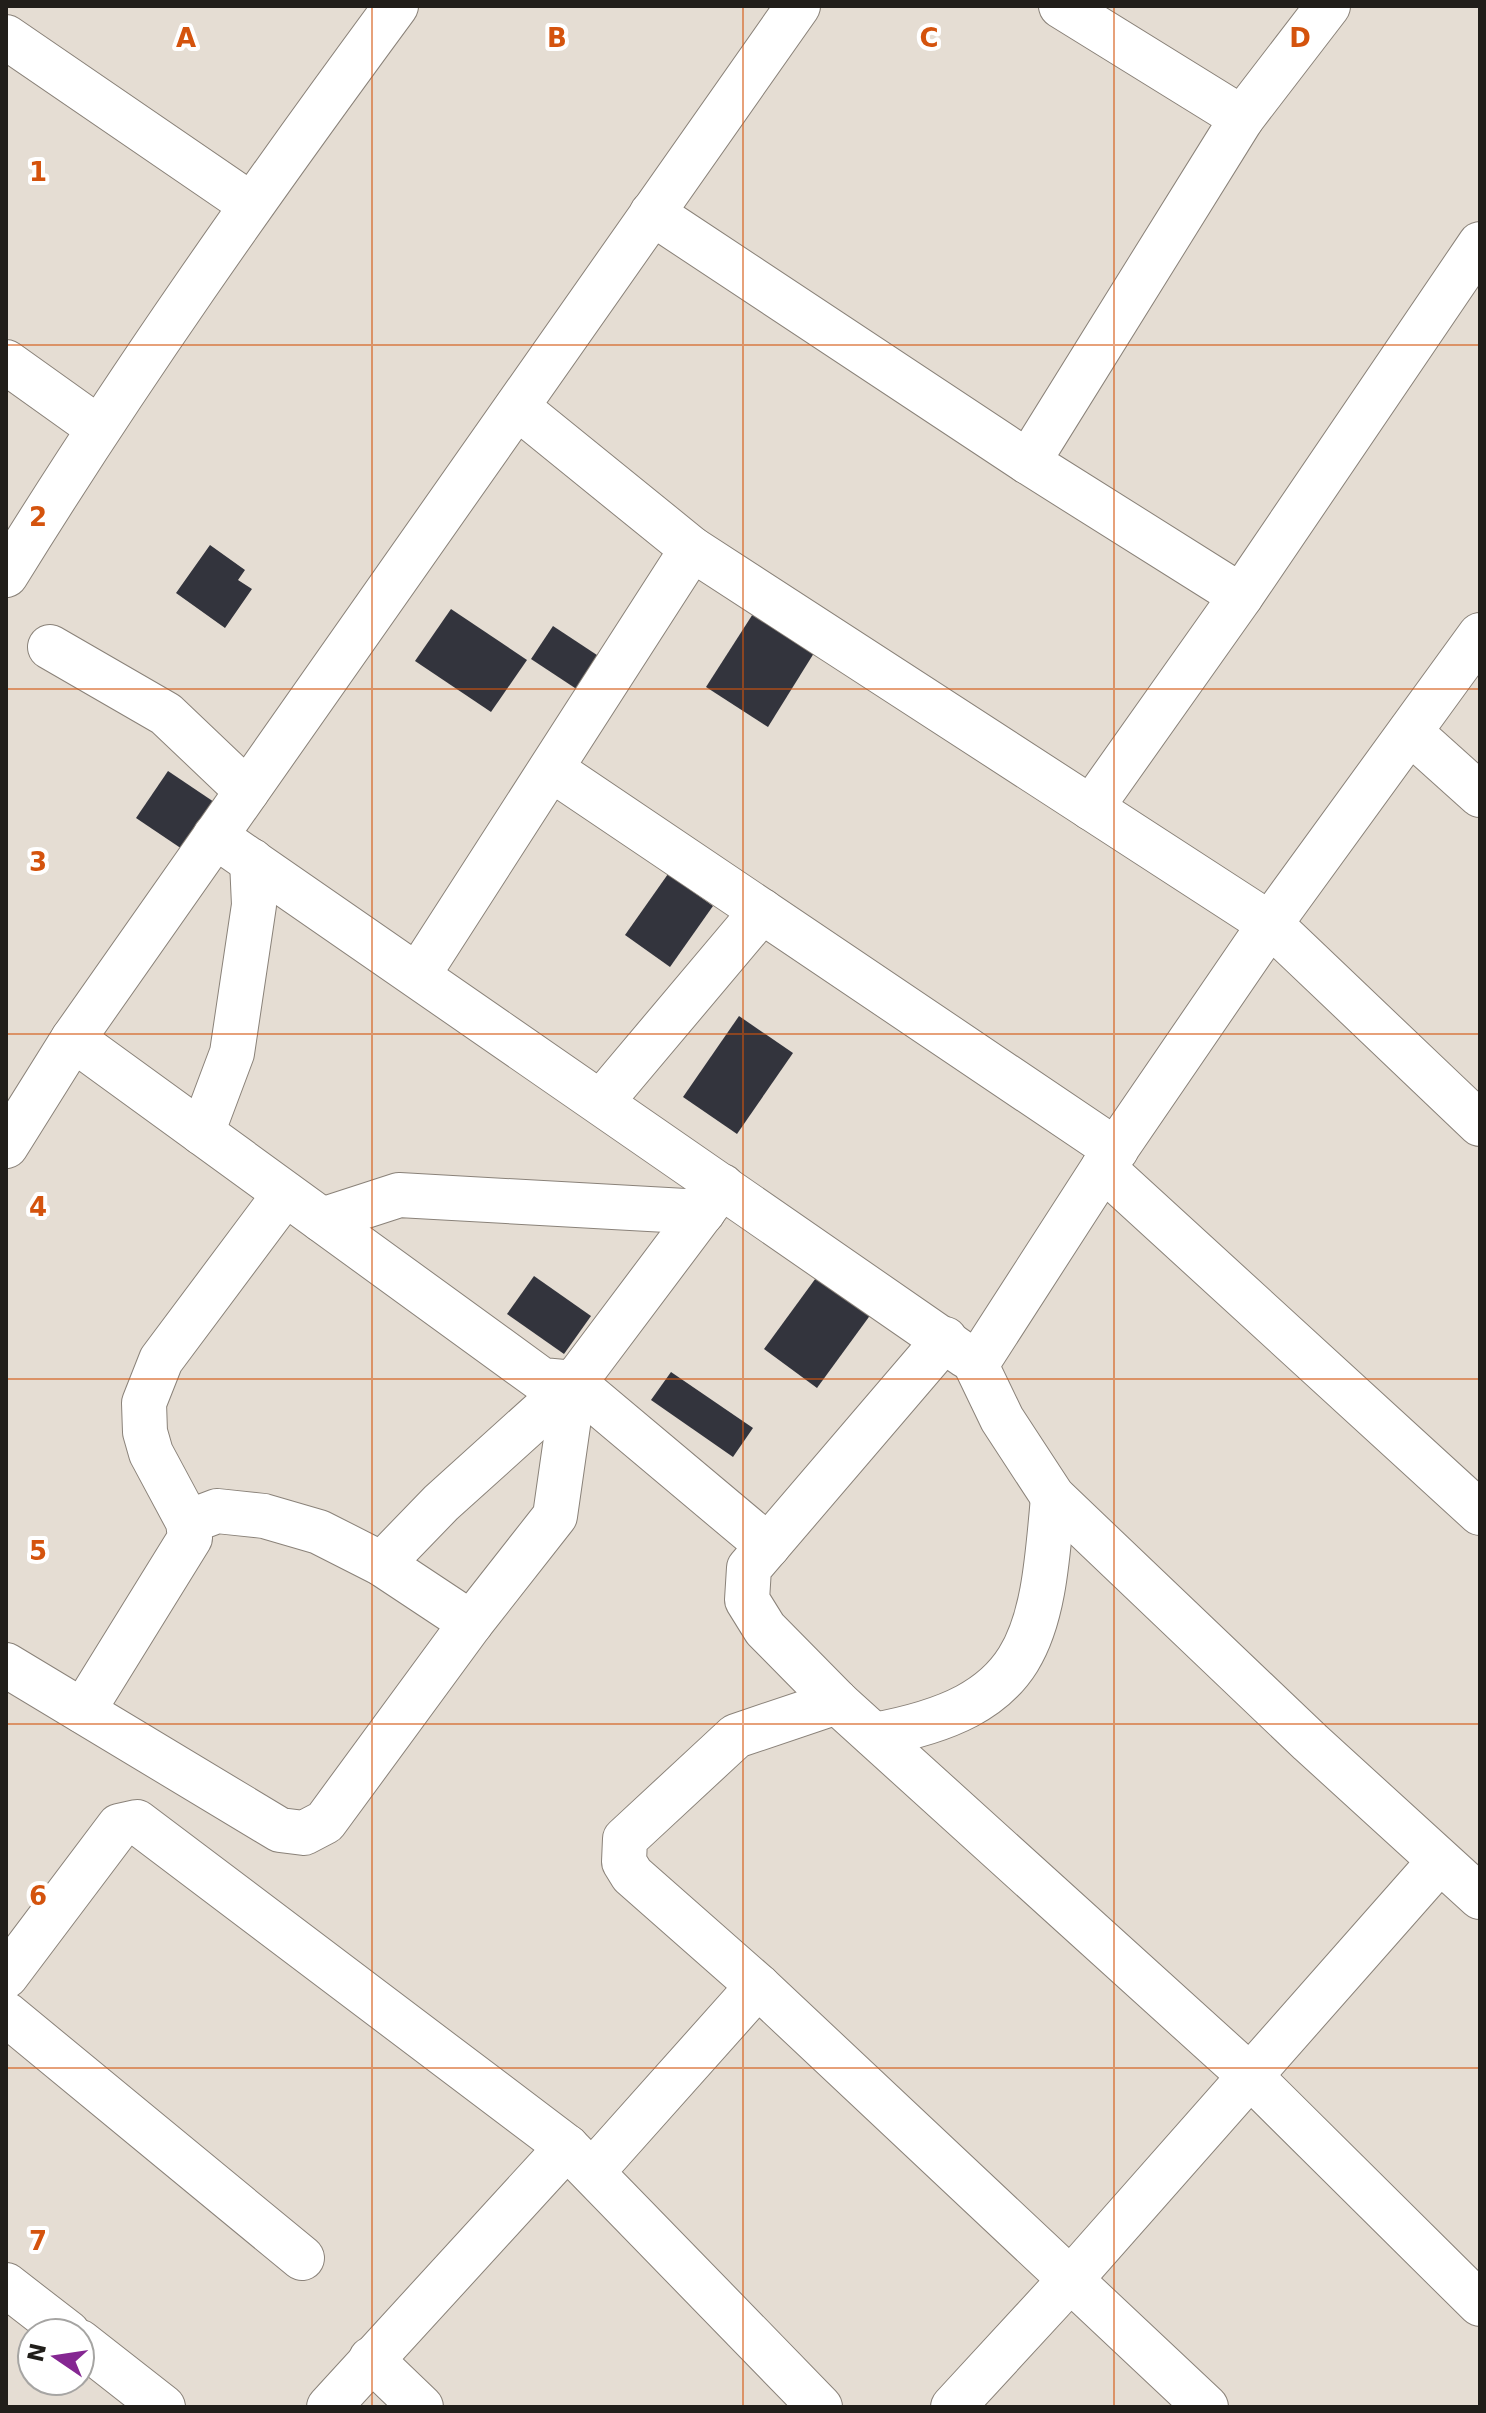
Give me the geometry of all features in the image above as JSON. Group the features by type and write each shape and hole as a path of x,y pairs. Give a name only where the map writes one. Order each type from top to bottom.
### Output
{"street":[{"path":"6,575 97,427 250,204 396,6"},
{"path":"6,1146 73,1039 798,6"},
{"path":"1061,6 1242,118"},
{"path":"1028,462 1242,118 1328,6"},
{"path":"6,37 250,204"},
{"path":"652,213 1028,462 1241,596"},
{"path":"1091,808 1241,596 1480,244"},
{"path":"6,362 97,427"},
{"path":"517,407 692,549 1270,924 1480,1124"},
{"path":"418,975 692,549"},
{"path":"1480,635 1270,924 1110,1159 961,1352 749,1568 747,1600 765,1629 837,1702 1251,2077 1480,2304"},
{"path":"50,647 166,714 247,791"},
{"path":"1410,732 1480,795"},
{"path":"551,769 762,911 1110,1159 1480,1513"},
{"path":"215,836 602,1101 712,1199 961,1352 1053,1497 1439,1862 1480,1897"},
{"path":"202,1133 232,1053 254,905 252,861"},
{"path":"602,1101 762,911"},
{"path":"73,1039 542,1380 574,1383 768,1546"},
{"path":"83,1711 190,1538 188,1522 151,1453 145,1432 144,1403 161,1360 285,1194"},
{"path":"322,1220 399,1195 712,1199"},
{"path":"382,1564 441,1503 574,1383 712,1199"},
{"path":"6,1665 280,1830 304,1833 325,1822 471,1623 555,1516 574,1383"},
{"path":"874,1735 926,1725 968,1707 1005,1680 1031,1638 1047,1573 1053,1497"},
{"path":"188,1522 217,1511 264,1516 319,1532 382,1564 471,1623"},
{"path":"837,1702 736,1736 625,1839 624,1862 632,1875 758,1986 1206,2407"},
{"path":"137,1822 167,1762"},
{"path":"6,1976 119,1826 137,1822 579,2160 820,2407"},
{"path":"953,2407 1070,2280 1439,1862"},
{"path":"329,2407 371,2359 758,1986"},
{"path":"6,2014 302,2258"},
{"path":"6,2285 47,2317"},
{"path":"96,2355 163,2407"},
{"path":"371,2359 421,2407"}],"building":[{"path":"210,545 245,570 238,580 252,589 225,628 176,593"},
{"path":"758,606 819,645 768,727 706,687"},
{"path":"451,609 527,660 491,712 415,661"},
{"path":"553,626 603,659 581,692 531,659"},
{"path":"168,771 220,806 188,853 136,818"},
{"path":"668,874 713,906 670,967 625,935"},
{"path":"739,1016 793,1053 737,1134 683,1097"},
{"path":"821,1271 874,1310 817,1388 764,1349"},
{"path":"534,1276 591,1316 564,1354 507,1314"},
{"path":"671,1372 753,1428 733,1457 651,1400"}]}
